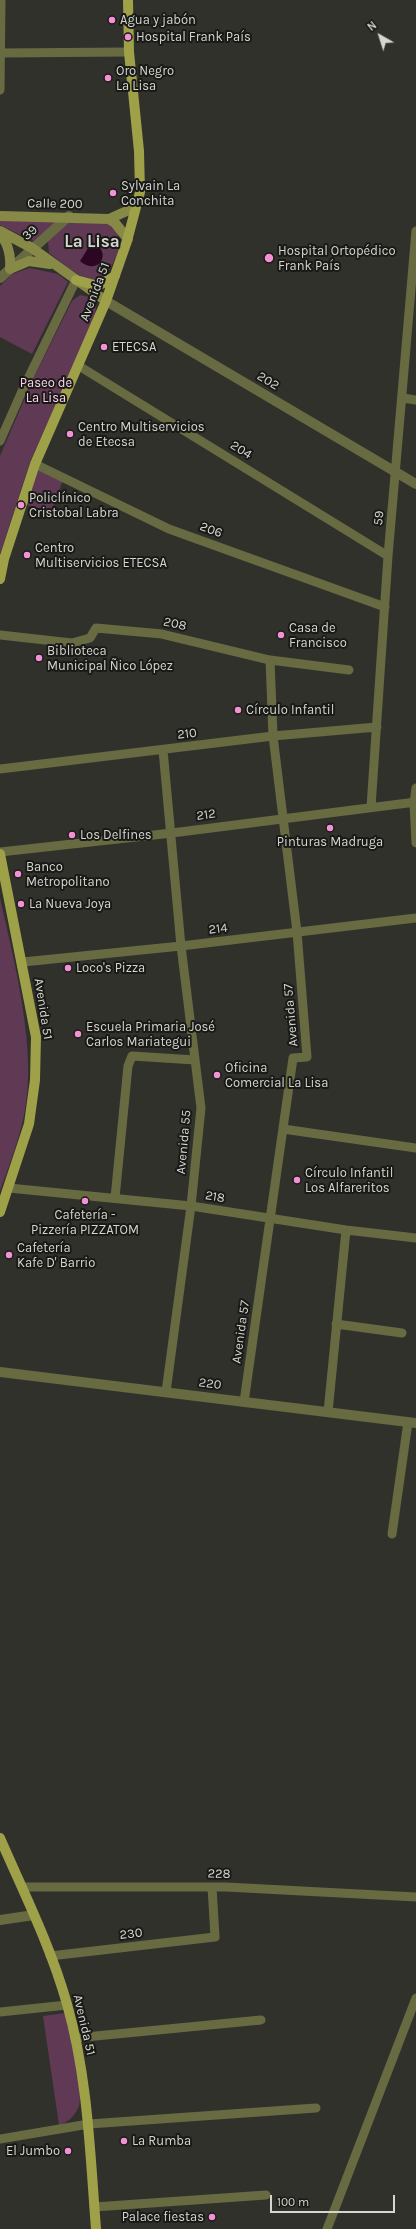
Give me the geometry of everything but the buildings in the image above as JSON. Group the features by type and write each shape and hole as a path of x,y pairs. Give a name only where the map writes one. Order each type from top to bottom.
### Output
{"main road":[{"name":"Avenida 51","path":"0,579 15,525 35,464 79,366 106,301 128,239 140,192 141,169 128,52 128,0"},
{"name":"Calle 200","path":"0,216 69,216 109,219 129,210 137,201"},
{"path":"109,219 115,223 128,239"},
{"path":"0,233 32,248 106,301"},
{"path":"0,233 6,240 10,252 10,269 29,261 42,261 56,266"},
{"path":"76,280 98,286 115,276"},
{"name":"Avenida 51","path":"0,853 36,1037 35,1080 29,1124 0,1212"},
{"name":"Avenida 51","path":"0,1838 34,1915 68,2005 75,2038 88,2124 96,2229"}],"street":[{"path":"0,90 1,0"},
{"path":"1,53 128,52"},
{"name":"39","path":"0,278 69,216"},
{"name":"59","path":"371,807 388,556 403,398 416,231"},
{"path":"0,441 76,280"},
{"name":"202","path":"106,301 416,484"},
{"name":"204","path":"79,366 388,556"},
{"path":"403,398 416,400"},
{"name":"206","path":"35,464 169,529 385,607"},
{"name":"208","path":"0,635 72,643 90,638 96,628 162,634 270,660 349,670"},
{"name":"Avenida 57","path":"244,1402 293,1058 307,1057 297,932 273,736 270,660"},
{"name":"210","path":"0,770 273,736 377,727"},
{"name":"Avenida 55","path":"163,750 172,833 181,946 201,1108 191,1206 166,1392"},
{"path":"416,788 416,843"},
{"name":"212","path":"0,853 415,802"},
{"name":"214","path":"22,962 181,946 416,918"},
{"path":"115,1198 128,1066 132,1056 195,1060"},
{"path":"283,1129 416,1148"},
{"name":"218","path":"9,1188 191,1206 346,1230 416,1238"},
{"path":"328,1412 346,1230"},
{"path":"336,1324 402,1333"},
{"name":"220","path":"0,1372 412,1422"},
{"path":"392,1534 412,1422"},
{"name":"228","path":"22,1887 212,1887 416,1897"},
{"name":"230","path":"50,1956 215,1937 212,1887"},
{"path":"0,1920 34,1915"},
{"path":"327,2229 416,1998"},
{"path":"0,2012 68,2005"},
{"path":"75,2038 260,2020"},
{"path":"0,2139 88,2124 316,2108"},
{"path":"94,2207 266,2195"}],"green space":[{"path":"0,220 59,220 33,241 0,225"},
{"path":"104,221 117,232 120,241 114,262 106,275 101,279 92,281 79,275 49,253 48,240 68,223"},
{"path":"30,268 58,274 68,282 32,354 0,337 0,286 12,274"},
{"name":"Paseo de La Lisa","path":"80,295 89,297 96,307 95,316 30,462 0,554 0,456 34,377 72,301"},
{"path":"38,470 63,480 51,512 24,504"},
{"path":"0,898 12,950 22,1006 28,1063 28,1090 17,1143 0,1191"},
{"path":"65,2013 78,2075 80,2098 79,2106 74,2116 59,2125 43,2016"}],"shaded area":[{"path":"92,242 99,246 103,257 98,265 93,266 87,265 80,261"}],"place":[{"name":"Agua y jabón","path":"112,20"},
{"name":"Hospital Frank País","path":"128,37"},
{"name":"Oro Negro La Lisa","path":"108,78"},
{"name":"Sylvain La Conchita","path":"113,193"},
{"name":"Hospital Ortopédico Frank País","path":"269,258"},
{"name":"ETECSA","path":"104,347"},
{"name":"Centro Multiservicios de Etecsa","path":"70,434"},
{"name":"Policlínico Cristobal Labra","path":"21,505"},
{"name":"Centro Multiservicios ETECSA","path":"27,555"},
{"name":"Casa de Francisco","path":"281,635"},
{"name":"Biblioteca Municipal Ñico López","path":"39,658"},
{"name":"Círculo Infantil","path":"238,710"},
{"name":"Pinturas Madruga","path":"330,828"},
{"name":"Los Delfines","path":"72,835"},
{"name":"Banco Metropolitano","path":"18,874"},
{"name":"La Nueva Joya","path":"21,904"},
{"name":"Loco's Pizza","path":"68,968"},
{"name":"Escuela Primaria José Carlos Mariategui","path":"78,1034"},
{"name":"Oficina Comercial La Lisa","path":"217,1075"},
{"name":"Círculo Infantil Los Alfareritos","path":"297,1180"},
{"name":"Cafetería - Pizzería PIZZATOM","path":"85,1201"},
{"name":"Cafetería Kafe D' Barrio","path":"9,1255"},
{"name":"La Rumba","path":"124,2141"},
{"name":"El Jumbo","path":"68,2151"},
{"name":"Palace fiestas","path":"212,2217"}],"district":[{"name":"La Lisa","path":"92,242"}]}
